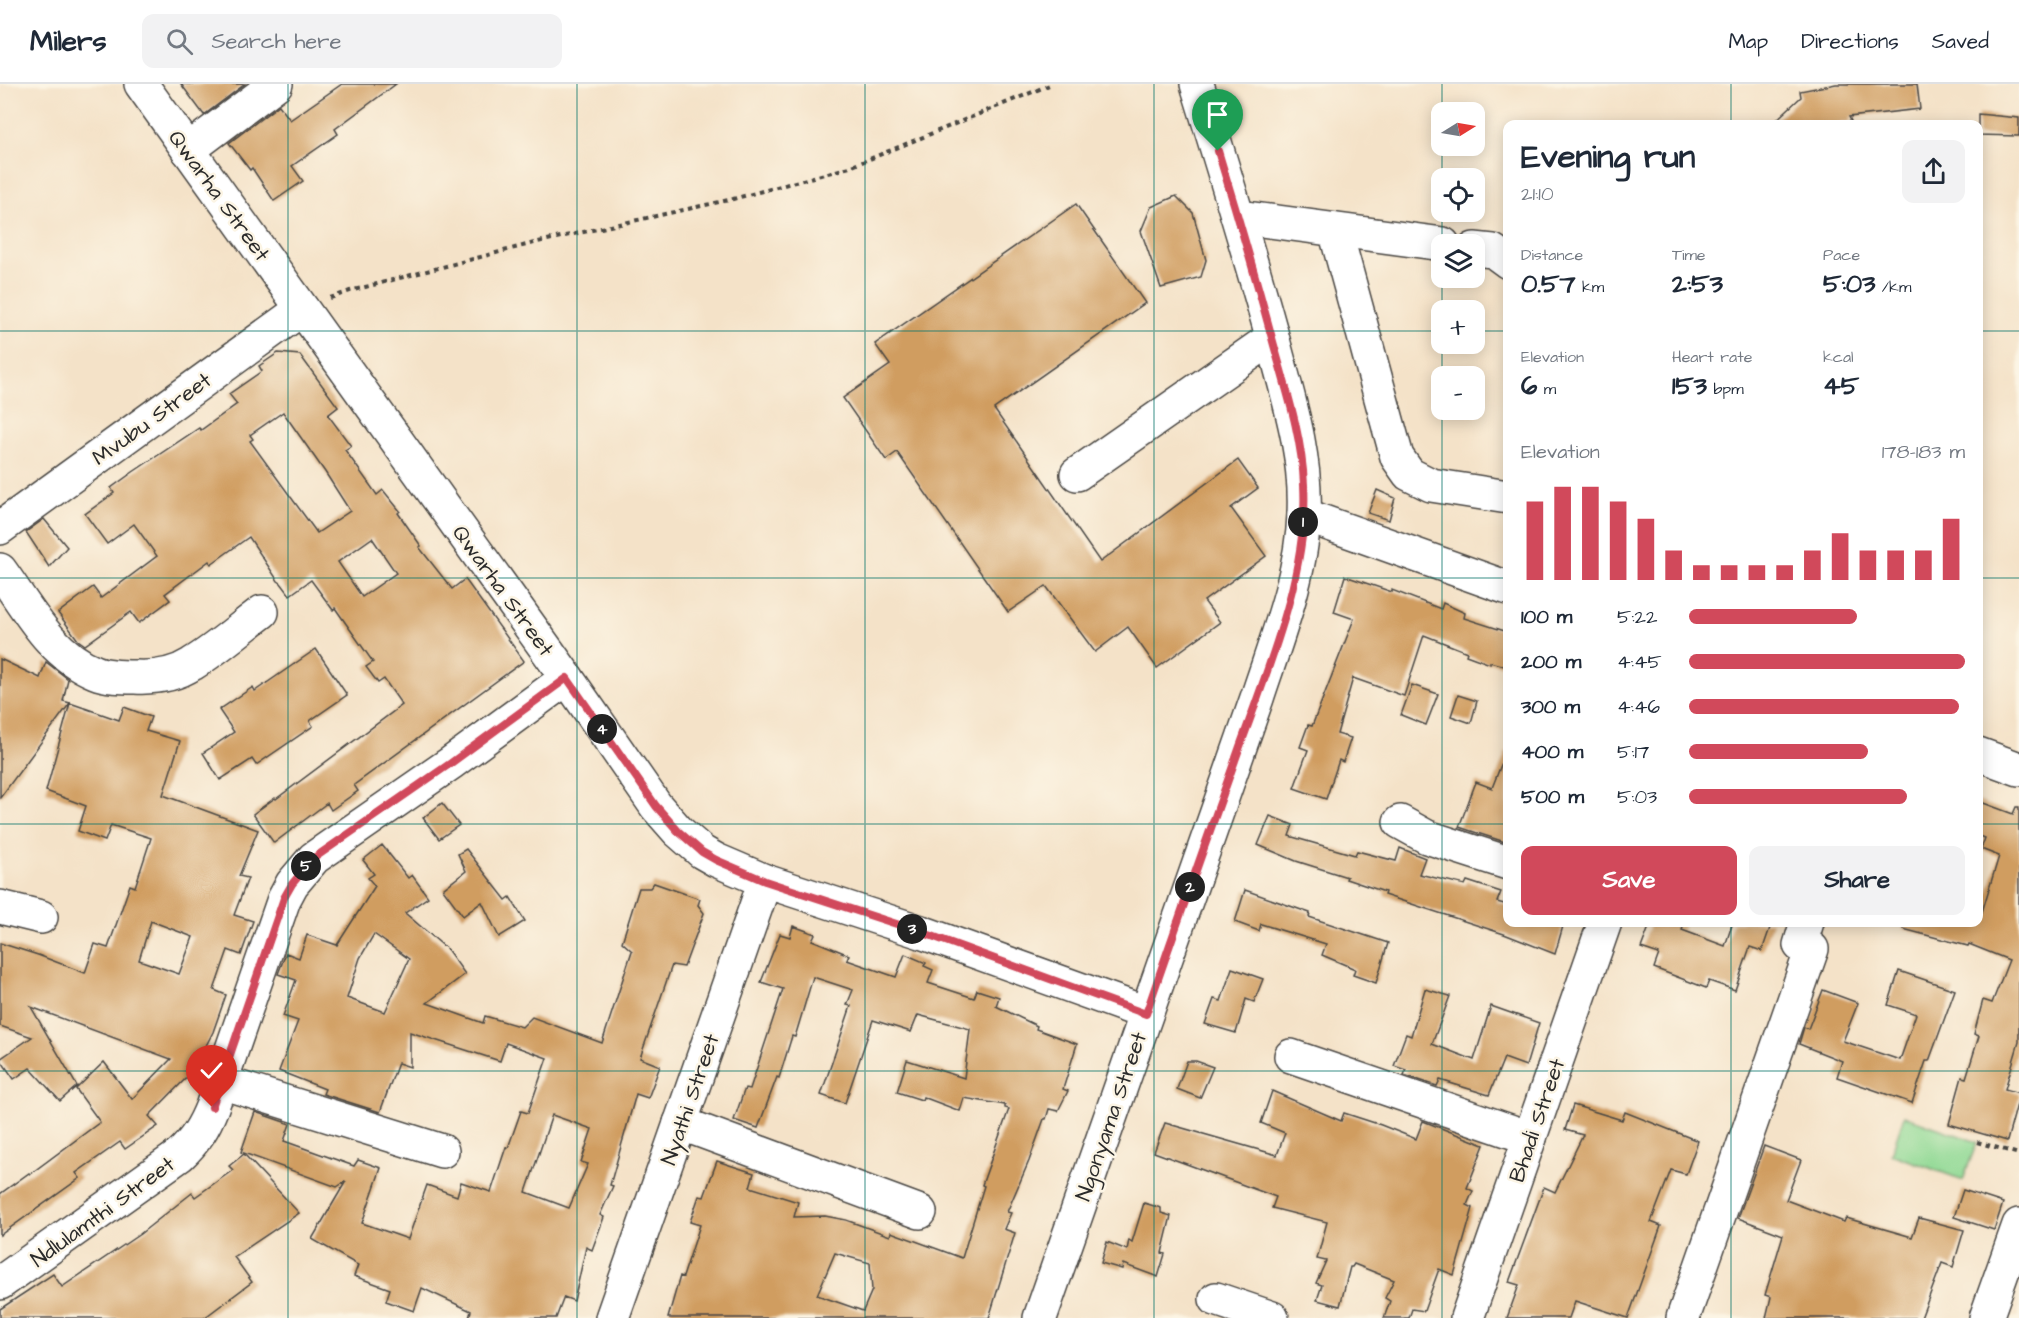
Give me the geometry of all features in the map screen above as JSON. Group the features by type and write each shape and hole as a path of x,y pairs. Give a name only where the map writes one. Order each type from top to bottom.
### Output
{"street":[{"name":"Qwarha Street","path":"141,84 567,678 656,806 678,831 702,852 765,881 899,924 1146,1014"},
{"path":"188,150 276,84"},
{"name":"Ngonyama Street","path":"1040,1318 1257,698 1285,612 1297,564 1304,515 1304,483 1292,409 1239,217 1197,84"},
{"path":"1239,217 1431,242"},
{"path":"1335,230 1397,457 1409,474 1431,485 1503,496"},
{"path":"1485,250 1493,251 1503,258"},
{"name":"Mvubu Street","path":"0,528 302,309"},
{"path":"1077,474 1272,338"},
{"path":"1304,515 1503,586"},
{"path":"0,570 52,643 63,653 73,661 97,673 119,677 159,677 192,665 262,612"},
{"name":"Ndlulamthi Street","path":"0,1283 180,1155 193,1143 203,1128 221,1082 284,898 303,869 314,858 567,678"},
{"path":"1983,756 2019,769"},
{"path":"1400,822 1427,837 1503,861"},
{"name":"Nyathi Street","path":"612,1318 765,881"},
{"path":"0,907 41,917"},
{"name":"Bhadi Street","path":"1467,1318 1603,927"},
{"path":"1683,1318 1812,949 1800,945 1805,927"},
{"path":"1291,1056 1530,1138"},
{"path":"221,1082 442,1151"},
{"path":"680,1123 920,1212"},
{"path":"1986,1318 2019,1225"},
{"path":"1216,1299 1272,1318"}],"path":[{"path":"302,309 350,291 538,242 733,200 849,167 1052,84"},
{"path":"1977,1142 2019,1154"}],"green space":[{"path":"1904,1116 1977,1142 1963,1180 1891,1154"}],"building":[{"path":"181,84 245,84 204,115"},
{"path":"342,84 396,84 335,129 338,134 292,166 303,181 274,201 252,168 250,170 229,143 279,105 290,120"},
{"path":"1836,84 1917,84 1920,109 1849,117 1850,120 1776,120 1801,97 1800,91"},
{"path":"1978,114 2019,118 2019,136 1983,135 1983,120 1978,120"},
{"path":"1176,196 1193,213 1206,260 1201,277 1161,288 1141,231 1151,207"},
{"path":"1076,204 1145,303 994,409 1100,562 1238,460 1258,488 1231,508 1266,556 1204,601 1220,622 1157,668 1128,627 1095,652 1046,586 1008,612 897,452 886,460 843,398 890,365 875,344"},
{"path":"278,353 300,355 338,407 328,415 351,446 345,450 377,495 383,490 400,511 398,513 421,546 419,547 452,589 465,579 524,661 354,785 358,791 331,810 327,803 274,843 253,814 402,705 384,679 378,683 366,667 373,662 335,608 333,610 311,580 290,595 249,537 211,564 209,561 165,594 170,600 139,623 131,612 85,645 78,640 58,613 93,587 101,598 157,556 134,524 107,544 85,514 114,493 111,488 133,472 199,428 201,430 237,404 229,394 262,371 259,366","holes":["283,412 350,511 317,533 250,441 253,439 250,435","372,538 396,573 362,597 338,562"]},
{"path":"1377,490 1395,498 1389,520 1368,513"},
{"path":"44,519 67,547 49,567 26,532"},
{"path":"1345,576 1392,592 1392,590 1441,609 1443,603 1465,613 1464,618 1503,630 1503,666 1490,662 1490,664 1466,655 1467,652 1424,635 1404,696 1353,678 1337,734 1351,738 1343,762 1339,760 1326,799 1294,788 1308,750 1300,747 1308,725 1312,726 1354,619 1334,612"},
{"path":"316,649 347,695 311,720 313,726 256,765 252,759 220,780 203,753 234,732 219,710 253,687 255,691"},
{"path":"0,659 40,678 46,662 68,679 63,701 70,703 0,798"},
{"path":"1412,685 1438,694 1426,725 1401,715"},
{"path":"1458,695 1477,701 1471,723 1451,716"},
{"path":"70,703 119,720 124,707 151,717 146,731 180,741 163,795 258,830 239,876 248,878 234,915 253,921 241,955 228,950 214,990 226,995 213,1032 193,1071 149,1116 158,1126 125,1149 120,1142 76,1173 80,1178 0,1235 0,1194 100,1122 76,1089 104,1062 132,1099 171,1059 31,1007 77,1086 60,1101 30,1068 14,1079 0,1059 32,1037 0,1026 0,943 85,973 95,944 108,948 130,885 135,887 151,838 111,825 105,841 78,831 86,806 46,791","holes":["151,921 193,937 179,974 139,960"]},
{"path":"1503,760 1503,841 1459,827 1476,782 1492,788"},
{"path":"442,803 459,825 439,839 423,818"},
{"path":"1983,803 2013,814 2016,807 2019,807 2019,1042 2005,1089 2019,1093 2019,1097 2007,1141 1949,1124 1962,1077 1966,1078 1979,1036 1974,1034 1983,1000 1992,1003 2009,960 1969,944 1968,946 1903,929 1903,927 1983,927 1983,909 1999,856 1983,850 1985,838 1983,837"},
{"path":"1270,816 1293,825 1289,836 1355,855 1357,851 1396,861 1400,848 1425,858 1419,874 1465,885 1467,881 1501,892 1497,902 1503,904 1503,927 1563,927 1555,954 1504,934 1384,895 1385,892 1296,861 1258,845"},
{"path":"382,845 408,878 412,875 428,897 405,913 447,949 465,974 427,1003 483,1023 485,1016 522,1027 532,1017 602,1043 632,951 622,942 639,888 650,888 654,883 700,899 698,905 704,913 684,967 672,965 640,1058 660,1066 648,1098 636,1094 610,1185 613,1186 600,1215 604,1217 592,1250 586,1247 574,1301 564,1297 556,1318 469,1318 471,1311 422,1288 414,1311 386,1301 390,1289 354,1276 358,1265 312,1239 346,1181 337,1187 241,1152 255,1112 290,1124 284,1141 354,1166 358,1160 381,1168 362,1223 408,1239 427,1185 457,1196 461,1182 491,1192 521,1111 528,1113 547,1058 506,1043 500,1061 410,1032 410,1067 398,1063 380,1112 323,1094 325,1089 279,1071 298,1021 283,1016 296,980 278,974 286,953 299,958 307,935 337,945 375,886 368,878 374,874 363,860","holes":["374,934 409,959 385,1012 347,998 360,958","552,1115 592,1129 581,1162 588,1164 569,1208 526,1192"]},
{"path":"466,849 506,900 510,897 525,921 499,937 482,902 463,916 443,889 466,871 458,854"},
{"path":"1245,890 1310,913 1309,917 1388,943 1376,983 1353,975 1355,969 1322,955 1326,944 1261,924 1259,931 1235,922"},
{"path":"793,926 815,934 812,940 849,955 847,960 896,977 905,954 926,963 924,966 933,970 928,983 974,998 977,990 999,997 996,1006 1037,1026 1036,1029 1077,1044 1063,1089 1068,1091 1058,1111 1049,1109 1007,1212 1011,1213 1004,1229 1015,1233 989,1318 668,1318 680,1276 683,1277 700,1225 690,1222 699,1196 704,1197 717,1161 754,1173 750,1187 798,1202 794,1217 825,1216 846,1220 890,1236 891,1232 962,1258 984,1186 982,1185 1009,1109 1005,1108 1005,1105 964,1098 960,1111 923,1097 922,1100 897,1092 907,1060 964,1078 970,1029 918,1015 911,1032 873,1020 845,1103 821,1095 851,1006 847,1005 853,990 813,977 795,1037 792,1036 779,1078 777,1077 758,1128 734,1120 745,1088 750,1089 783,989 761,982 780,934 790,937","holes":["835,1253 870,1263 872,1290 863,1311 817,1295"]},
{"path":"1649,927 1683,927 1682,930 1725,946 1731,927 1770,927 1762,951 1750,947 1735,990 1709,981 1706,988 1654,968 1659,954 1641,948"},
{"path":"1232,968 1263,979 1254,1002 1246,999 1236,1033 1205,1024 1214,999 1221,1001"},
{"path":"1899,971 1955,990 1929,1061 1926,1061 1912,1103 1837,1077 1842,1061 1799,1044 1804,1027 1808,1029 1823,990 1858,1003 1843,1041 1900,1060 1916,1014 1888,1005"},
{"path":"1425,989 1450,996 1432,1044 1474,1060 1491,1006 1539,1023 1526,1066 1504,1058 1489,1095 1440,1080 1437,1086 1404,1075 1406,1070 1394,1066 1406,1034 1411,1036"},
{"path":"1187,1061 1196,1061 1213,1067 1200,1098 1177,1089"},
{"path":"1272,1091 1341,1121 1344,1113 1416,1139 1423,1121 1484,1145 1467,1188 1473,1191 1467,1205 1473,1208 1454,1275 1439,1269 1424,1311 1412,1309 1409,1318 1384,1318 1390,1301 1385,1298 1394,1280 1354,1264 1350,1267 1340,1306 1317,1300 1322,1285 1316,1283 1326,1261 1317,1259 1327,1222 1272,1208 1276,1197 1154,1152 1165,1123 1277,1155 1285,1133 1261,1123"},
{"path":"1573,1105 1622,1120 1625,1112 1698,1141 1686,1174 1671,1170 1651,1222 1661,1226 1628,1318 1575,1301 1569,1318 1507,1318 1519,1285 1509,1282 1544,1187 1555,1192 1583,1135 1565,1130"},
{"path":"1764,1146 1801,1160 1786,1200 1844,1222 1846,1218 1912,1237 1919,1218 1964,1230 1953,1267 1942,1263 1921,1318 1766,1318 1771,1297 1765,1295 1783,1235 1738,1218"},
{"path":"244,1154 299,1213 234,1257 252,1282 204,1318 0,1318 0,1309 53,1274 62,1287 140,1234 192,1193 195,1197 233,1170 229,1166"},
{"path":"1963,1190 2003,1203 1994,1230 1954,1217"},
{"path":"1144,1203 1161,1208 1161,1213 1171,1216 1162,1253 1165,1254 1158,1277 1123,1264 1122,1269 1101,1263 1107,1242 1127,1250 1129,1240 1132,1242"}],"route":[{"path":"212,1107 284,898 303,869 314,858 451,763 567,678 656,806 678,831 702,852 765,881 844,905 1146,1014 1285,612 1297,564 1304,515 1304,483 1292,409 1239,217 1218,151"}]}
